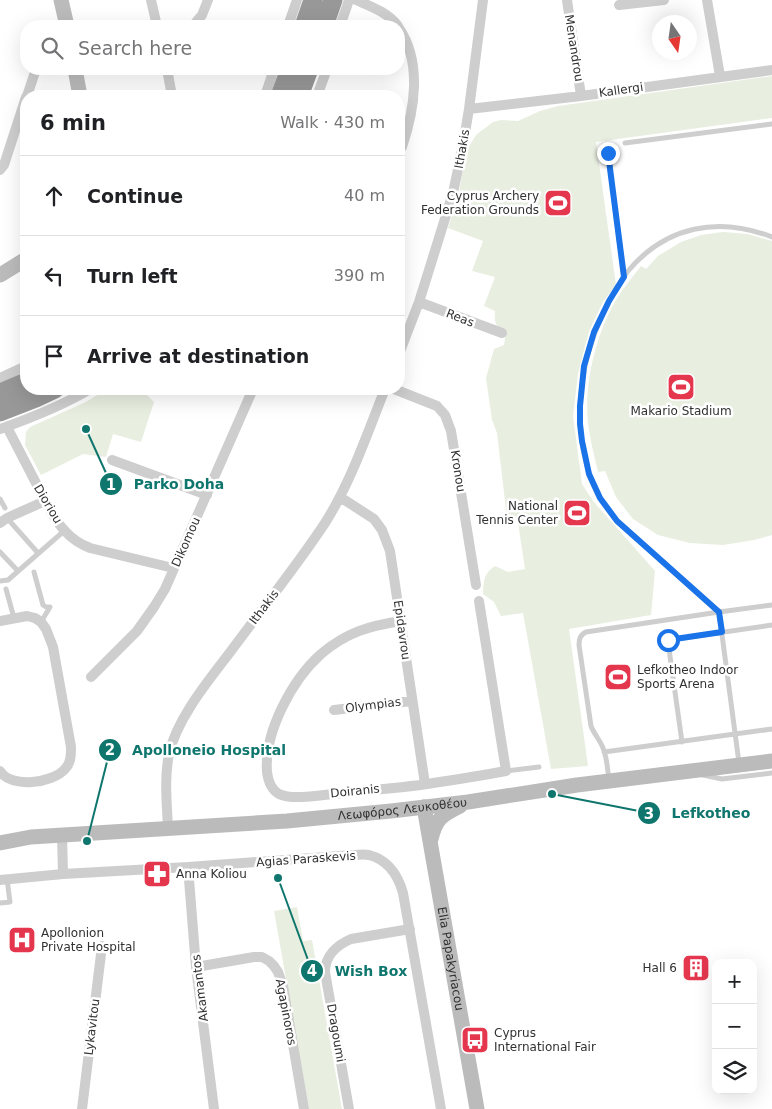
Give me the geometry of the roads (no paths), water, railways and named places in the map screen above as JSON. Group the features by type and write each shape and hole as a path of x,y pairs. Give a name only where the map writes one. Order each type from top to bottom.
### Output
{"highway":[{"path":"306,20 313,0"},
{"path":"326,20 333,0"},
{"path":"282,90 288,75"},
{"path":"301,90 307,75"},
{"path":"0,393 20,385"},
{"path":"2,423 42,395"}],"main road":[{"path":"62,0 66,20"},
{"path":"76,75 79,90"},
{"path":"0,275 20,263"},
{"name":"Λεωφόρος Λευκοθέου","path":"0,843 62,835 287,821 391,811 468,802 577,785 772,761"},
{"path":"430,842 435,824 439,818 468,802"},
{"name":"Elia Papakyriacou","path":"424,807 477,1109"},
{"path":"391,811 402,814 413,821 430,842"},
{"name":"Λεωφόρος Λευκοθέου","path":"0,836 31,838"}],"street":[{"path":"151,0 156,20"},
{"path":"198,20 208,0"},
{"path":"290,20 298,0"},
{"path":"342,20 349,0"},
{"path":"356,0 382,11 393,20"},
{"name":"Ithakis","path":"405,338 419,302 454,193 469,109 483,0"},
{"name":"Menandrou","path":"567,0 581,96"},
{"path":"619,5 664,0"},
{"path":"707,0 720,76"},
{"path":"405,38 409,47 413,68 414,88 412,112 405,139"},
{"name":"Kallergi","path":"469,109 772,70"},
{"path":"28,90 34,75"},
{"path":"167,75 171,90"},
{"path":"267,90 272,75"},
{"path":"319,90 325,75"},
{"path":"0,170 4,165 20,116"},
{"name":"Reas","path":"419,302 502,333"},
{"path":"0,378 20,369"},
{"name":"Kronou","path":"405,393 437,406 445,415 451,431 476,585"},
{"path":"2,423 50,409 80,395"},
{"name":"Dikomou","path":"91,677 137,631 165,589 250,395"},
{"name":"Ithakis","path":"168,829 166,770 169,753 183,718 324,524 356,464 383,395"},
{"name":"Dioriou","path":"2,423 45,501 64,531 82,545 90,548 174,568"},
{"path":"112,460 207,494"},
{"name":"Epidavrou","path":"340,497 374,519 382,530 390,551 425,784"},
{"path":"4,516 45,501"},
{"path":"479,601 506,771"},
{"path":"0,621 28,616 40,622 46,629 53,647 71,747 70,759 65,770 58,775 21,782 7,778 0,771"},
{"name":"Doiranis","path":"401,621 376,625 357,631 337,642 302,674 281,709 269,745 267,764 269,783 273,789 278,794 287,796 315,796 425,784 506,771"},
{"name":"Olympias","path":"334,710 412,701"},
{"path":"62,835 63,874"},
{"name":"Agias Paraskevis","path":"4,880 63,874 353,855 368,855 379,859 396,874 404,892 441,1109"},
{"name":"Akamantos","path":"188,866 196,967 214,1109"},
{"name":"Dragoumi","path":"349,1109 325,972 326,964 335,949 351,939 410,929"},
{"name":"Lykavitou","path":"82,1109 102,946"},
{"name":"Agapinoros","path":"196,967 259,956 274,966 283,986 304,1109"}],"lane":[{"path":"625,143 772,124"},
{"path":"608,153 624,277"},
{"path":"739,766 719,612 617,521 600,498 589,474 582,441 580,406 584,366 594,332 609,301 624,277 649,251 672,238 697,229 725,226 772,237"},
{"path":"0,498 4,516 38,553"},
{"path":"0,581 8,580 64,531"},
{"path":"0,552 18,571"},
{"path":"34,572 43,605 50,607 40,622"},
{"path":"6,589 14,618"},
{"path":"610,782 604,752 591,726 579,645 579,639 582,635 586,632 772,605"},
{"path":"682,742 668,642 670,640 772,625"},
{"path":"604,752 772,730"},
{"path":"506,771 539,767"},
{"path":"688,772 722,779 772,773"},
{"path":"0,903 10,902 4,880"}],"place":[{"name":"Cyprus Archery Federation Grounds","path":"558,203"},
{"name":"Makario Stadium","path":"681,387"},
{"name":"Parko Doha","path":"86,429"},
{"name":"National Tennis Center","path":"577,513"},
{"name":"Lefkotheo Indoor Sports Arena","path":"618,677"},
{"name":"Lefkotheo","path":"552,794"},
{"name":"Apolloneio Hospital","path":"87,841"},
{"name":"Anna Koliou","path":"157,874"},
{"name":"Wish Box","path":"278,878"},
{"name":"Apollonion Private Hospital","path":"22,940"},
{"name":"Hall 6","path":"696,968"},
{"name":"Cyprus International Fair","path":"475,1040"}]}
